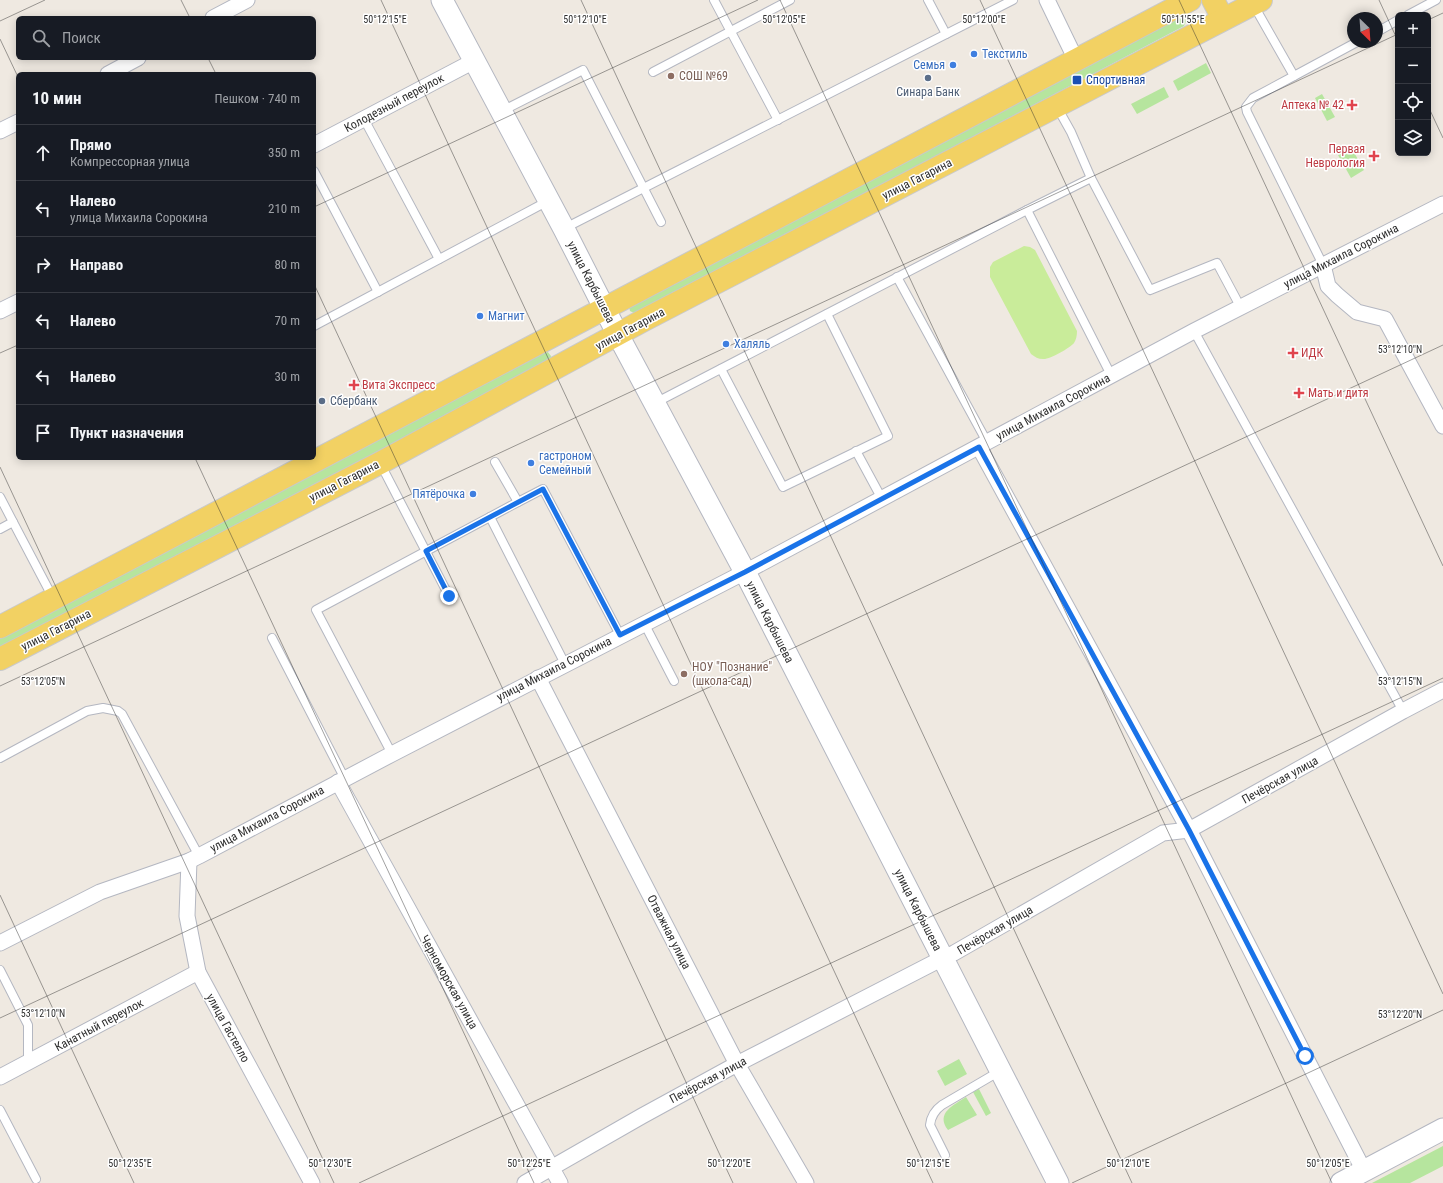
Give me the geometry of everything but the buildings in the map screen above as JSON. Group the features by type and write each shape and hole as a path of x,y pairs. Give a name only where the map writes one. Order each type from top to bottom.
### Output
{"main road":[{"path":"0,627 1190,0"},
{"path":"1213,0 1223,19"},
{"name":"улица Гагарина","path":"0,659 380,463 618,335 1257,2"},
{"path":"550,337 564,364"}],"street":[{"path":"217,16 247,0"},
{"name":"улица Карбышева","path":"442,0 549,200 604,309 745,572 1058,1183"},
{"path":"1047,0 1076,60"},
{"path":"112,72 134,60"},
{"name":"Колодезный переулок","path":"316,145 474,61"},
{"path":"0,131 16,123"},
{"name":"улица Михаила Сорокина","path":"0,942 100,892 194,858 620,635 745,572 1194,331 1242,308 1443,204"},
{"path":"1323,265 1328,286 1337,295 1357,312 1385,319 1443,426"},
{"path":"983,445 1189,830 1364,1171"},
{"name":"Отважная улица","path":"538,678 737,1064 806,1183"},
{"name":"Печёрская улица","path":"525,1183 737,1064 954,953 1163,833 1189,830 1443,690"},
{"name":"Черноморская улица","path":"341,780 560,1183"},
{"name":"улица Гастелло","path":"194,858 187,916 198,972 312,1183"},
{"name":"Канатный переулок","path":"0,1077 198,972"},
{"path":"1341,1183 1443,1129"}],"lane":[{"path":"714,0 778,120"},
{"path":"653,72 790,0"},
{"path":"928,0 946,34"},
{"path":"564,229 1013,0"},
{"path":"1414,12 1436,0"},
{"path":"1257,2 1294,76"},
{"path":"1383,29 1395,22"},
{"path":"1323,265 1247,112 1246,107 1253,98 1347,48"},
{"path":"501,112 583,70 661,222"},
{"path":"1057,106 1071,132 1091,178 1150,290 1217,263 1242,308"},
{"path":"364,119 439,259"},
{"path":"316,175 378,292"},
{"path":"655,404 897,277 1091,178"},
{"path":"316,325 549,200"},
{"path":"1027,210 1112,375"},
{"path":"897,277 983,445"},
{"path":"721,369 783,487 888,436 827,314"},
{"path":"1194,331 1403,711"},
{"path":"856,451 882,499"},
{"path":"495,462 518,502"},
{"path":"380,463 449,596"},
{"path":"392,754 316,610 518,502 543,489 620,635"},
{"path":"0,497 54,599"},
{"path":"490,517 565,664"},
{"path":"0,529 13,522"},
{"path":"644,623 674,681"},
{"path":"272,638 341,780"},
{"path":"0,758 86,711 103,708 118,711 122,714 194,858"},
{"path":"0,970 28,1025 28,1063"},
{"path":"945,1155 930,1125 932,1116 942,1105 1001,1071"},
{"path":"0,1110 36,1179"}],"green space":[{"path":"1181,16 1184,17 1186,21 1184,26 636,314 630,311 629,307"},
{"path":"1206,63 1211,73 1178,91 1173,81"},
{"path":"1164,87 1169,97 1137,114 1131,104"},
{"path":"1322,94 1335,117 1327,121 1315,98"},
{"path":"1351,147 1364,170 1351,178 1338,155"},
{"path":"1024,246 1035,250 1077,331 1076,339 1072,345 1046,359 1035,357 1031,354 990,277 990,267 993,262"},
{"path":"547,351 551,356 550,361 0,649 0,639"},
{"path":"959,1059 967,1074 945,1086 937,1071"},
{"path":"979,1089 991,1113 986,1116 973,1092"},
{"path":"966,1097 977,1115 948,1130 944,1119 945,1114 952,1106"},
{"path":"1443,1146 1443,1166 1410,1183 1372,1183"}],"place":[{"name":"Текстиль","path":"974,54"},
{"name":"Семья","path":"953,65"},
{"name":"СОШ №69","path":"671,76"},
{"name":"Синара Банк","path":"928,78"},
{"name":"Спортивная","path":"1077,80"},
{"name":"Аптека № 42","path":"1352,105"},
{"name":"Первая Неврология","path":"1374,156"},
{"name":"Магнит","path":"480,316"},
{"name":"Халяль","path":"726,344"},
{"name":"ИДК","path":"1293,353"},
{"name":"Вита Экспресс","path":"354,385"},
{"name":"Мать и дитя","path":"1299,393"},
{"name":"Сбербанк","path":"322,401"},
{"name":"гастроном Семейный","path":"531,463"},
{"name":"Пятёрочка","path":"473,494"},
{"name":"НОУ \"Познание\" (школа-сад)","path":"684,674"}],"route":[{"path":"449,596 426,551 543,489 620,635 745,572 979,447 1189,830 1305,1056"}]}
